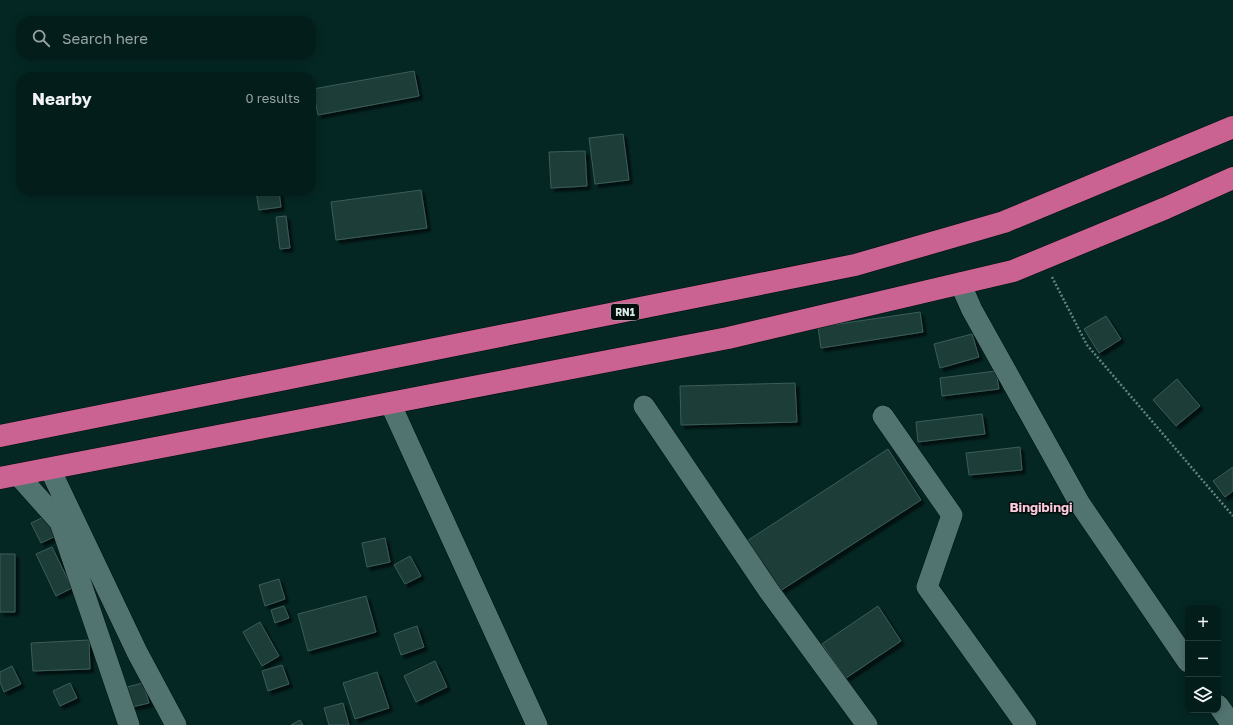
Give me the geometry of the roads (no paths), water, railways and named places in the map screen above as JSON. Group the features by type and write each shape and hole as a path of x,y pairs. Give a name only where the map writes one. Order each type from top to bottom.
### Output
{"highway":[{"name":"RN1","path":"0,436 855,265 1004,222 1233,126"},
{"path":"9,476 728,338 960,284 1013,271 1233,178"}],"street":[{"path":"960,284 972,310 1080,504 1185,658"},
{"path":"390,403 537,725"},
{"path":"644,406 769,591 867,725"},
{"path":"883,416 952,515 927,587 1026,725"},
{"path":"50,469 137,652 176,725"},
{"path":"9,476 60,522 129,725"},
{"path":"1221,709 1232,725"}],"district":[{"name":"Bingibingi","path":"1041,507"}]}
